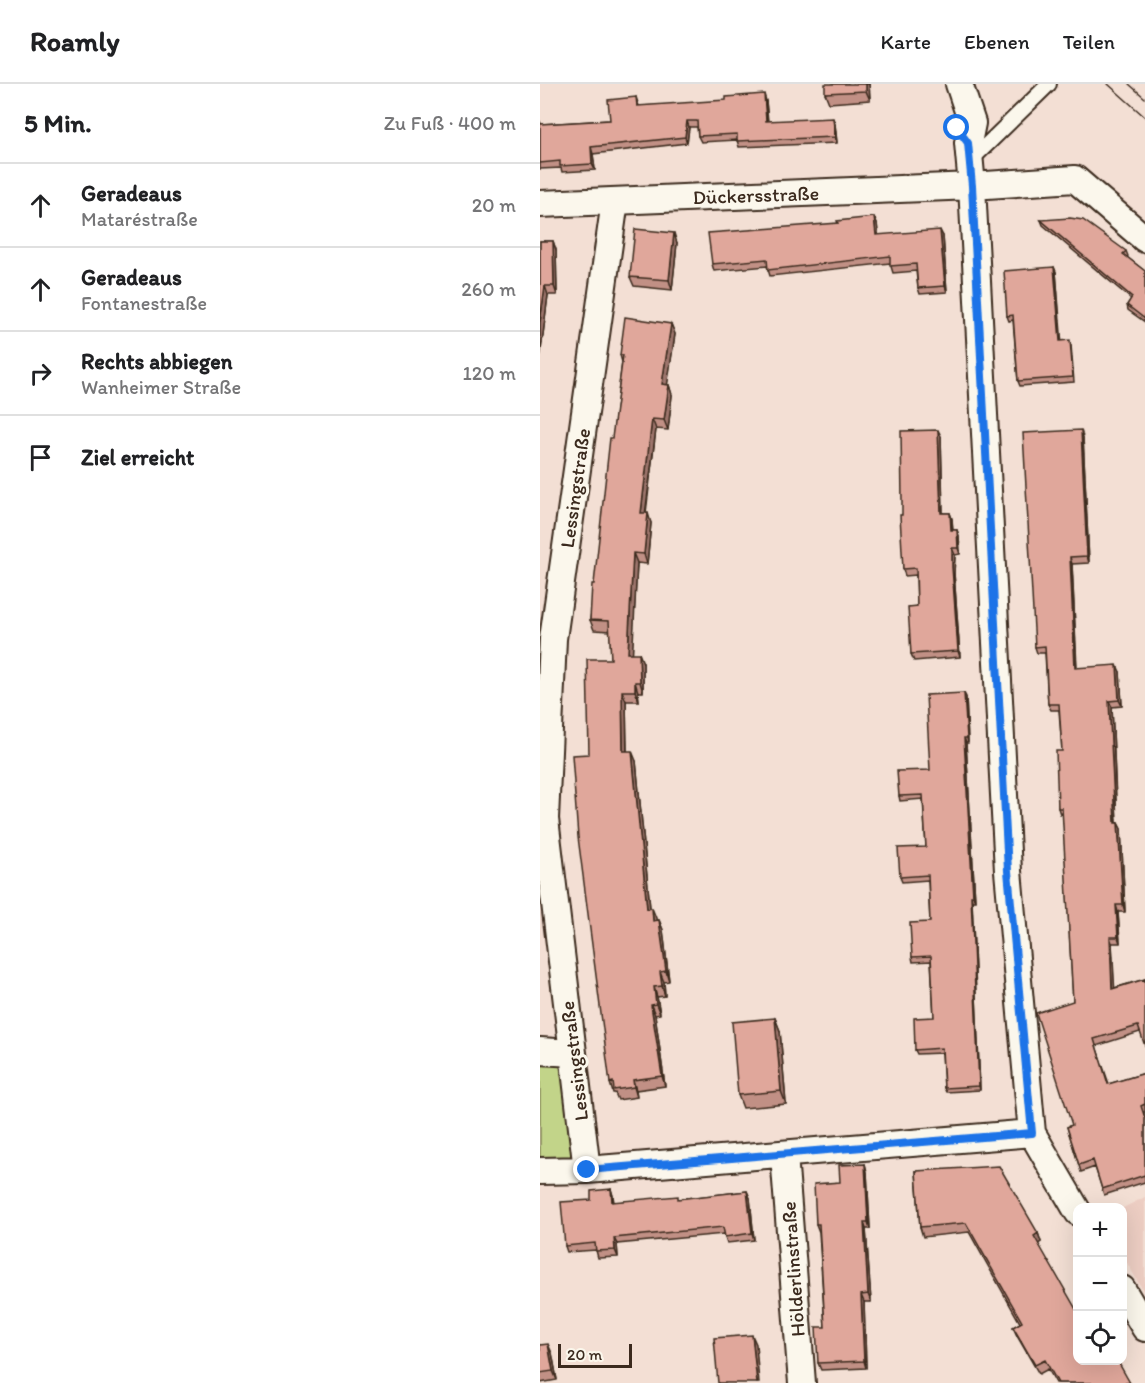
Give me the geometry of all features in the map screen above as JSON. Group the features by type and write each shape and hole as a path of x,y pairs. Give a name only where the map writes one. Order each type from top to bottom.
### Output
{"street":[{"path":"940,84 970,164"},
{"path":"959,84 972,123 970,164 1008,871 1032,1133 1073,1205"},
{"name":"Dückersstraße","path":"540,204 615,201 970,164 1075,179 1145,238"},
{"name":"Lessingstraße","path":"587,1170 545,819 553,639 615,201"},
{"path":"540,1051 573,1053"},
{"path":"540,1171 587,1170 784,1155 1032,1133"},
{"name":"Hölderlinstraße","path":"784,1155 802,1383"},
{"path":"1127,1297 1145,1328"}],"lane":[{"path":"970,164 1048,84"}],"shaded area":[{"path":"1145,1197 1145,1294 1127,1263 1127,1206"}],"green space":[{"path":"540,1059 564,1061 574,1159 540,1159"}],"building":[{"path":"825,84 866,84 866,91 825,93"},
{"path":"764,94 766,121 833,118 835,137 737,141 737,134 698,136 697,121 687,121 685,137 591,147 592,164 560,166 560,161 540,163 540,124 610,120 608,100 636,97 637,106 726,100 726,97"},
{"path":"874,217 876,235 940,230 945,286 918,288 916,264 890,266 890,256 768,270 767,259 712,264 708,233 838,223 837,221"},
{"path":"1070,218 1083,220 1126,251 1123,254 1145,271 1145,319 1127,305 1132,297 1041,220"},
{"path":"635,229 674,233 669,280 630,277"},
{"path":"540,241 553,241 554,286 545,286 540,322"},
{"path":"1054,267 1060,341 1070,340 1073,377 1018,381 1013,315 1007,316 1004,271"},
{"path":"625,317 671,324 662,384 669,385 664,420 652,419 641,513 648,513 644,554 633,553 628,653 639,653 640,682 635,682 635,691 622,691 623,751 632,751 647,909 652,908 653,921 659,920 666,971 660,972 662,986 654,987 656,1004 651,1005 662,1076 633,1080 634,1087 614,1090 613,1082 610,1083 578,837 572,755 589,754 587,659 611,659 609,621 590,620 592,584 594,584 610,438 612,438 623,355 620,355"},
{"path":"938,430 941,513 950,513 951,530 957,530 958,548 952,548 952,567 958,651 911,654 908,607 917,606 916,568 903,569 900,515 902,515 901,431"},
{"path":"1081,430 1087,556 1070,557 1075,668 1117,665 1119,700 1109,701 1115,823 1118,823 1123,905 1116,905 1118,937 1110,937 1112,989 1145,979 1145,1046 1138,1026 1094,1039 1108,1084 1145,1073 1145,1104 1141,1106 1145,1118 1145,1175 1102,1189 1093,1160 1079,1165 1067,1127 1072,1125 1036,1013 1073,1001 1062,808 1058,808 1056,751 1062,751 1059,704 1048,704 1045,646 1035,647 1023,433"},
{"path":"964,693 979,1086 944,1088 942,1048 915,1050 914,1018 934,1017 931,956 912,957 910,923 930,922 928,875 900,877 898,848 926,847 923,795 899,796 897,771 930,770 926,695"},
{"path":"775,1018 781,1091 738,1095 732,1022"},
{"path":"865,1164 868,1222 864,1222 868,1294 861,1295 864,1361 818,1363 816,1327 825,1327 819,1224 816,1224 814,1184 840,1182 839,1165"},
{"path":"999,1166 1038,1233 1034,1236 1073,1304 1073,1365 1120,1365 1130,1383 1058,1383 1045,1360 1035,1365 1013,1327 1022,1322 966,1223 920,1227 916,1171"},
{"path":"611,1189 612,1202 678,1196 678,1199 747,1191 752,1233 725,1237 723,1227 614,1238 615,1250 596,1251 595,1243 565,1246 561,1202 591,1200 591,1191"},
{"path":"752,1335 757,1383 718,1383 714,1338"},
{"path":"548,1344 553,1371 540,1373 540,1345"}],"tram line":[{"path":"1108,84 1145,117"},
{"path":"1129,84 1145,98"}],"route":[{"path":"587,1170 1032,1133 1008,871 972,186 968,143 957,128"}]}
